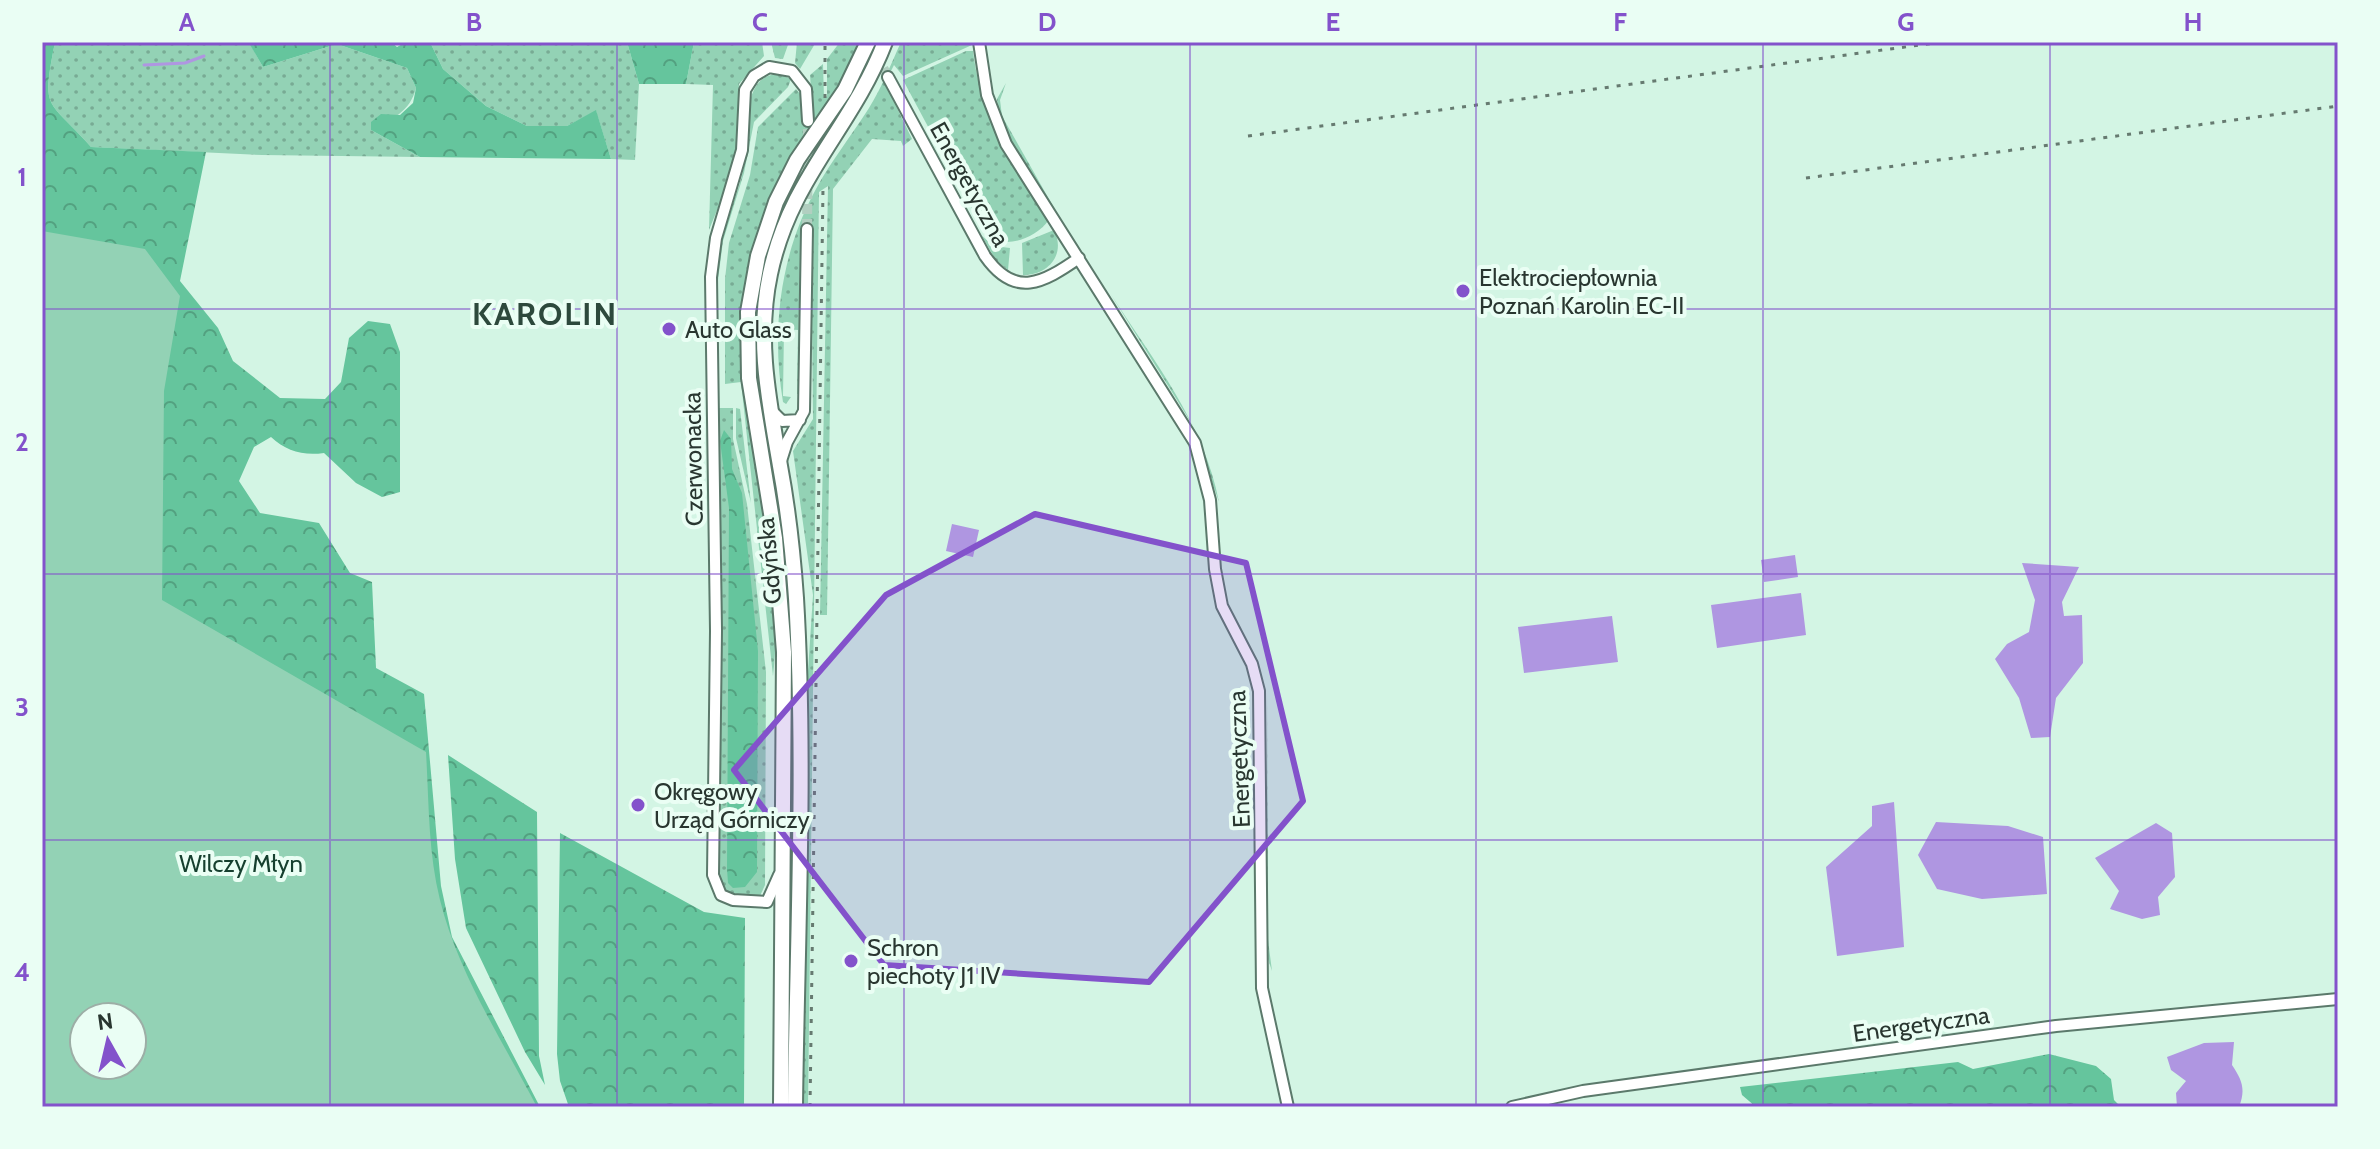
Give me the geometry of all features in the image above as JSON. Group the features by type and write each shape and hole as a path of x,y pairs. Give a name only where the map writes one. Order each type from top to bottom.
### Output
{"main road":[{"name":"Gdyńska","path":"781,1107 783,629 773,519 749,378 748,312 758,256 776,202 797,160 845,90 868,42"},
{"name":"Gdyńska","path":"795,1107 798,646 790,531 763,354 764,316 781,233 804,180 857,101 885,42"}],"street":[{"name":"Energetyczna","path":"979,42 985,86 998,127 1195,443 1210,500 1215,569 1222,606 1256,678 1261,705 1262,988 1288,1107"},
{"name":"Czerwonacka","path":"767,902 733,900 721,895 713,875 716,631 711,277 716,238 740,160 745,95 750,81 769,67 792,71 806,89 808,121"},
{"name":"Energetyczna","path":"888,77 985,256 999,273 1018,283 1035,283 1079,258"},
{"path":"780,464 805,404 807,229"},
{"path":"770,408 779,419 800,420"},
{"path":"783,934 767,902 784,858"},
{"name":"Energetyczna","path":"1512,1107 1583,1091 2056,1026 2338,999"}],"highlighted area":[{"path":"1035,514 1246,563 1303,801 1149,982 884,965 734,770 886,595"}],"green space":[{"name":"Wilczy Młyn","path":"42,42 55,42 49,81 51,102 91,147 206,152 180,281 218,328 233,361 280,398 325,399 341,382 349,338 368,321 390,324 400,352 400,492 382,497 356,483 324,453 295,451 271,437 254,447 239,481 260,513 319,523 350,573 372,582 376,668 424,694 441,886 452,937 540,1107 42,1107"},
{"path":"55,42 249,42 263,67 337,44 407,68 416,88 409,103 399,114 371,130 420,157 262,155 91,147 51,102 49,81"},
{"path":"391,42 397,47 406,42 430,42 443,69 486,106 527,126 567,126 596,110 611,159 420,157 371,130 371,122 381,114 400,115 413,103 416,88 407,68 337,44 263,67 249,43"},
{"path":"430,42 627,42 639,84 635,160 611,159 596,111 567,126 527,126 486,106 443,69"},
{"path":"627,42 694,42 686,84 639,84"},
{"path":"694,42 762,42 764,56 739,84 738,142 732,173 709,230 713,85 686,84"},
{"path":"771,42 789,42 783,59 775,58"},
{"path":"797,42 816,42 800,69 795,63"},
{"path":"840,42 861,42 773,196 752,252 743,305 742,358 747,411 772,569 776,623 773,676 741,382 725,384 725,279 729,243 750,175 758,127 796,89 802,96 802,124 813,117 810,75 823,64 824,98 827,96 827,59"},
{"path":"901,42 972,45 903,76 894,65 885,83 912,139 903,146 901,141 872,139 833,189 827,615 820,615 828,186 819,192 808,1107 802,1107 805,717 813,595 793,451 813,419 811,227 801,233 800,394 797,394 798,330 784,329 783,396 791,397 786,404 783,402 779,375 779,320 787,266 804,214 822,179 874,100"},
{"path":"966,51 973,51 983,98 1000,140 1048,221 1035,233 1018,240 1000,241 985,233 903,80"},
{"path":"779,74 791,79 788,87 754,122 744,173 723,241 718,280 717,385 716,296 721,243 744,166 751,96 757,84 766,77"},
{"path":"1006,83 1000,100 1002,116 1058,215 1020,160 1004,129 997,99"},
{"path":"1054,230 1058,247 1053,262 1040,271 1023,275 1022,243"},
{"name":"Wilczy Młyn","path":"42,231 145,249 180,296 164,391 162,600 426,752 433,864 448,927 469,980 537,1107 42,1107"},
{"path":"982,236 994,246 1010,248 1008,270 995,259"},
{"path":"1110,293 1175,393 1191,422"},
{"path":"717,408 733,408 733,439 747,504 766,672 765,885 760,896 728,893 719,880 721,645"},
{"path":"736,408 740,409 751,503 736,438"},
{"path":"1193,427 1212,473 1219,502"},
{"path":"724,430 731,439 732,469 742,493 758,651 757,872 745,887 733,888 728,883 727,869 729,508 720,441"},
{"path":"1267,689 1268,940 1272,971 1267,956"},
{"path":"448,755 537,812 539,1056 545,1085 525,1052 466,928 455,859"},
{"path":"560,833 704,912 745,918 744,1107 569,1107 560,1081 557,1054"},
{"path":"2049,1054 2096,1066 2111,1079 2114,1100 2121,1107 1756,1107 1742,1095 1740,1087 1958,1062 1973,1069"}],"shaded area":[{"path":"952,524 979,530 973,557 946,551"},
{"path":"1795,555 1798,577 1764,582 1761,560"},
{"path":"2022,563 2079,567 2062,602 2064,616 2082,615 2083,663 2056,698 2050,737 2031,738 2019,698 1995,659 2007,644 2029,632 2035,600"},
{"path":"1801,593 1806,635 1717,648 1711,605"},
{"path":"1612,616 1618,662 1524,673 1518,627"},
{"path":"1894,802 1904,947 1837,956 1826,867 1872,826 1872,806"},
{"path":"1936,822 2008,826 2043,837 2047,894 1982,899 1937,889 1918,855"},
{"path":"2156,823 2172,833 2175,877 2158,897 2160,915 2142,919 2110,909 2119,891 2095,858"},
{"path":"2234,1042 2232,1065 2242,1090 2239,1107 2177,1107 2176,1093 2186,1081 2171,1070 2167,1057 2204,1043"}],"waterway":[{"path":"144,65 185,63 204,56"}],"tunnel":[{"path":"869,42 888,77"},
{"path":"807,229 808,121"}],"railway":[{"path":"825,42 825,98"},
{"path":"1248,136 1942,42"},
{"path":"1806,178 2338,106"},
{"path":"810,1107 823,188"}],"place":[{"name":"Elektrociepłownia Poznań Karolin EC-II","path":"1463,291"},
{"name":"Auto Glass","path":"669,329"},
{"name":"Okręgowy Urząd Górniczy","path":"638,805"},
{"name":"Schron piechoty J1 IV","path":"851,961"}],"district":[{"name":"KAROLIN","path":"545,313"}]}
